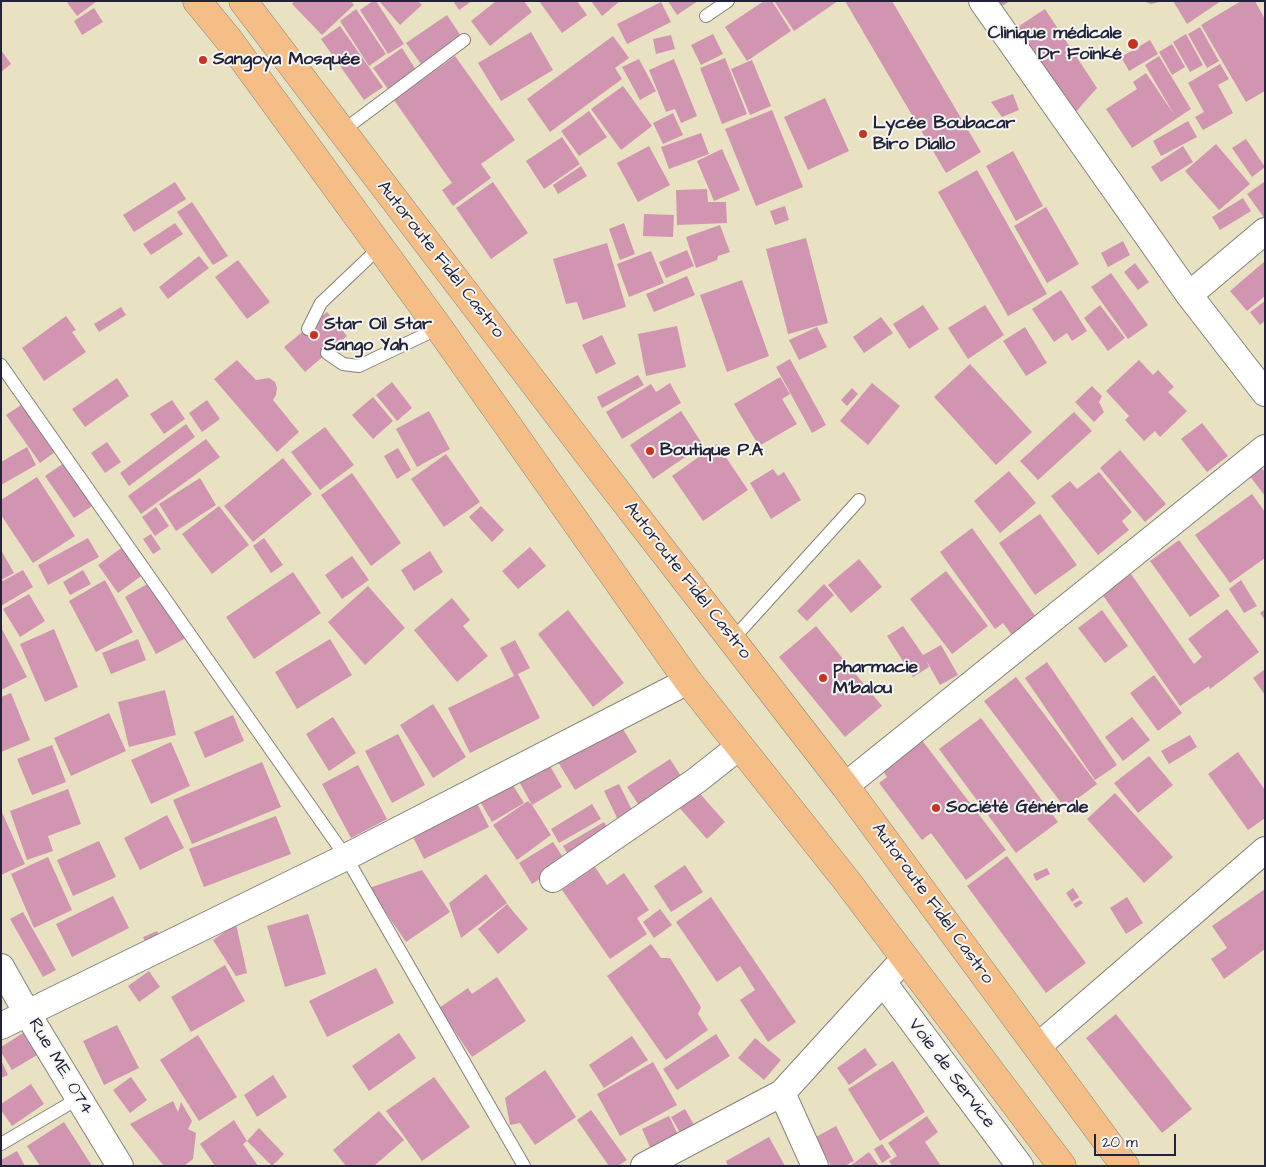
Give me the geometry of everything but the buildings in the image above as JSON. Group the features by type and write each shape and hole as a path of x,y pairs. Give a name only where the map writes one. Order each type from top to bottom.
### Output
{"highway":[{"path":"197,1 230,40 439,328 688,681 846,880 1055,1157"},
{"name":"Autoroute Fidel Castro","path":"243,1 341,132 845,786 1125,1166"}],"street":[{"path":"982,1 1189,295 1265,393"},
{"path":"1189,295 1265,231"},
{"path":"845,786 1265,448"},
{"path":"1,1026 346,857 688,681"},
{"path":"553,880 697,780 740,746"},
{"path":"1037,1047 1265,850"},
{"path":"644,1166 782,1093 905,958"},
{"name":"Rue ME. 074","path":"1,966 27,1013 120,1166"},
{"name":"Voie de Service","path":"883,982 1020,1166"},
{"path":"782,1093 815,1166"},
{"path":"1025,1166 1055,1157"}],"lane":[{"path":"706,16 728,1"},
{"path":"341,132 464,40"},
{"path":"308,329 321,303 380,247"},
{"path":"327,353 343,364 359,366 439,328"},
{"path":"1,365 346,857 524,1166"},
{"path":"732,640 859,500"},
{"path":"1,1144 79,1098"}],"place":[{"name":"Clinique médicale Dr Foïnké","path":"1133,44"},
{"name":"Sangoya Mosquée","path":"203,60"},
{"name":"Lycée Boubacar Biro Diallo","path":"863,134"},
{"name":"Star Oil Star Sango Yah","path":"314,335"},
{"name":"Boutique P.A","path":"650,451"},
{"name":"pharmacie M'balou","path":"823,678"},
{"name":"Société Générale","path":"936,808"}]}
